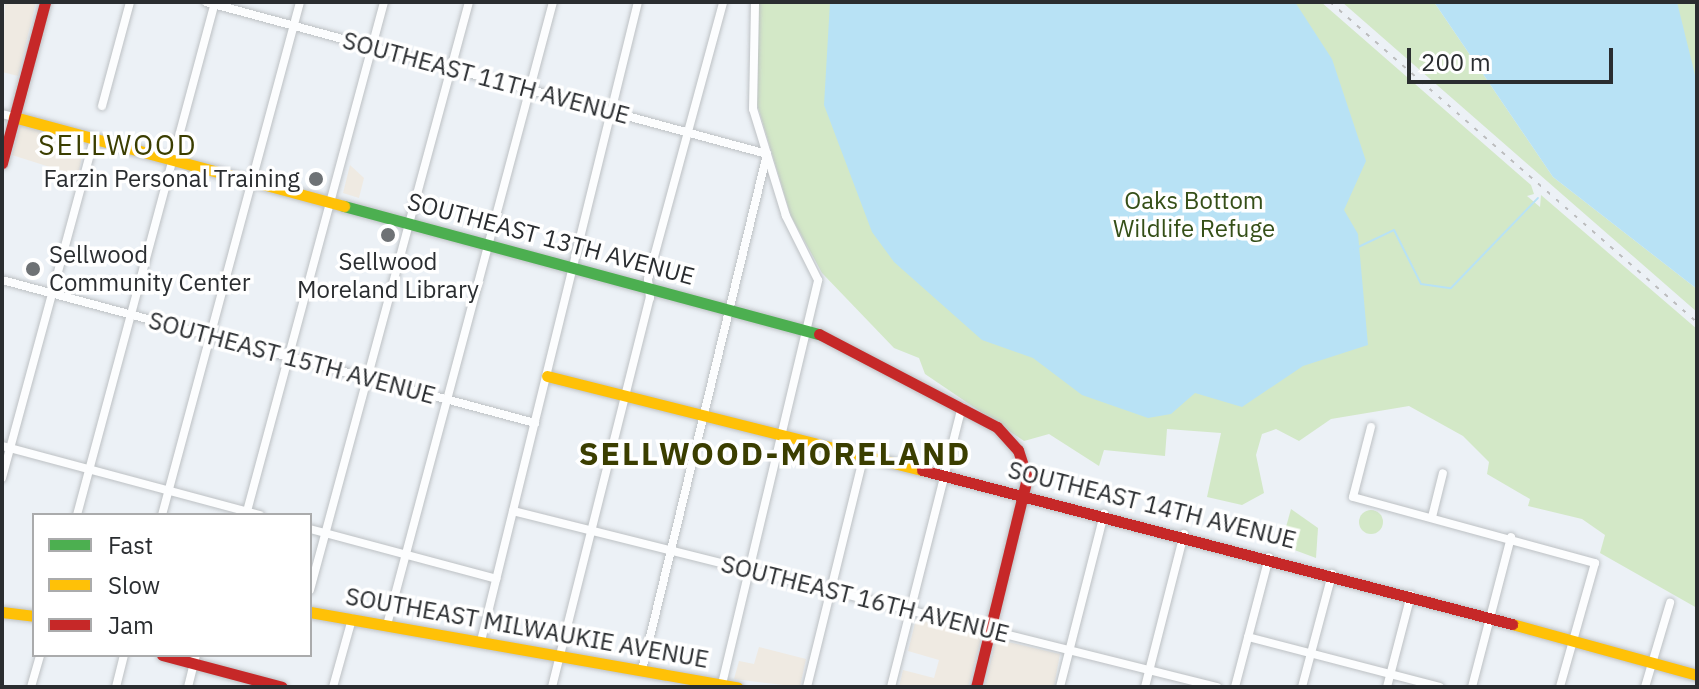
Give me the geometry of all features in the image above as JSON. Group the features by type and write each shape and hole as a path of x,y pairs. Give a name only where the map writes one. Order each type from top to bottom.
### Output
{"street":[{"path":"2,163 8,116 45,2"},
{"path":"102,106 130,2"},
{"path":"162,513 300,2"},
{"path":"6,447 246,513 384,2"},
{"path":"312,582 469,2"},
{"path":"387,625 553,2"},
{"path":"481,641 638,2"},
{"path":"552,687 627,394 649,288 723,2"},
{"path":"722,684 785,436 818,278 786,216 752,103 755,2"},
{"path":"78,513 212,3"},
{"name":"SOUTHEAST 11TH AVENUE","path":"212,3 767,154"},
{"name":"SOUTHEAST 13TH AVENUE","path":"8,116 807,331 868,353 962,407 1018,450 1024,495"},
{"path":"2,478 6,447 94,139"},
{"path":"642,670 767,154"},
{"name":"SOUTHEAST 15TH AVENUE","path":"2,280 535,423"},
{"name":"SOUTHEAST 14TH AVENUE","path":"547,376 1184,534 1697,675"},
{"path":"891,687 962,407"},
{"path":"1371,427 1353,497 1511,537 1595,563 1560,687"},
{"path":"807,687 864,455"},
{"path":"1432,517 1443,473"},
{"path":"976,687 1024,495"},
{"name":"SOUTHEAST 16TH AVENUE","path":"513,511 1217,687"},
{"path":"1060,687 1104,514"},
{"path":"312,530 496,579"},
{"path":"1145,687 1184,534"},
{"path":"1472,687 1511,537"},
{"path":"1235,687 1269,557"},
{"path":"1302,687 1332,574"},
{"path":"1387,687 1411,595"},
{"path":"1645,687 1670,603"},
{"path":"2,612 32,616"},
{"name":"SOUTHEAST MILWAUKIE AVENUE","path":"312,612 737,687"},
{"path":"333,687 352,619"},
{"path":"1248,637 1440,687"},
{"path":"31,687 39,657"},
{"path":"116,687 124,657"},
{"path":"188,687 195,659 261,684 282,687"}],"shaded area":[{"path":"5,2 36,2 18,76 2,72"},
{"path":"20,124 85,141 78,176 12,155"},
{"path":"350,165 364,178 359,198 343,193"},
{"path":"916,619 982,635 968,687 899,687 903,670 934,678 939,660 908,651"},
{"path":"996,639 1060,654 1054,687 985,687"},
{"path":"759,647 806,659 800,687 734,679 739,661 754,664"}],"green space":[{"name":"Oaks Bottom Wildlife Refuge","path":"759,2 1321,2 1531,185 1534,194 1527,196 1540,207 1541,195 1697,329 1697,608 1600,553 1605,535 1582,519 1528,506 1530,499 1487,474 1489,462 1463,436 1409,406 1331,419 1299,441 1276,429 1262,434 1256,455 1264,493 1242,505 1207,497 1221,433 1167,429 1165,456 1104,450 1099,466 1049,434 1024,441 925,374 919,358 894,348 822,273 791,216 757,104"},
{"path":"1342,2 1434,2 1553,177 1697,289 1697,312"},
{"path":"1677,2 1697,2 1697,83 1678,28"},
{"path":"1291,509 1318,528 1316,558 1281,545"},
{"path":"1371,510 1379,514 1383,522 1379,530 1371,534 1363,530 1359,522 1363,514"}],"water":[{"path":"830,2 1295,2 1332,59 1366,161 1344,210 1358,234 1368,345 1303,366 1242,407 1195,393 1171,414 1148,418 1082,395 1033,358 982,340 894,262 872,232 824,105"},
{"path":"1434,2 1677,2 1697,83 1697,289 1553,177"}],"waterway":[{"path":"1354,249 1394,230 1421,284 1451,288 1538,198"}],"railway":[{"path":"1330,2 1697,322"}],"traffic: fast":[{"path":"344,206 819,334"}],"traffic: slow":[{"path":"14,117 344,206"},
{"path":"547,376 922,470"},
{"path":"2,612 32,616"},
{"path":"312,612 737,687"},
{"path":"1512,624 1697,675"}],"traffic: jam":[{"path":"2,163 45,2"},
{"path":"819,334 997,427 1018,450 1027,478 976,687"},
{"path":"922,470 1512,624"},
{"path":"170,657 282,687"}],"place":[{"name":"Farzin Personal Training","path":"316,179"},
{"name":"Sellwood Moreland Library","path":"388,235"},
{"name":"Sellwood Community Center","path":"33,269"}],"district":[{"name":"SELLWOOD","path":"118,145"},
{"name":"SELLWOOD-MORELAND","path":"775,453"}]}
